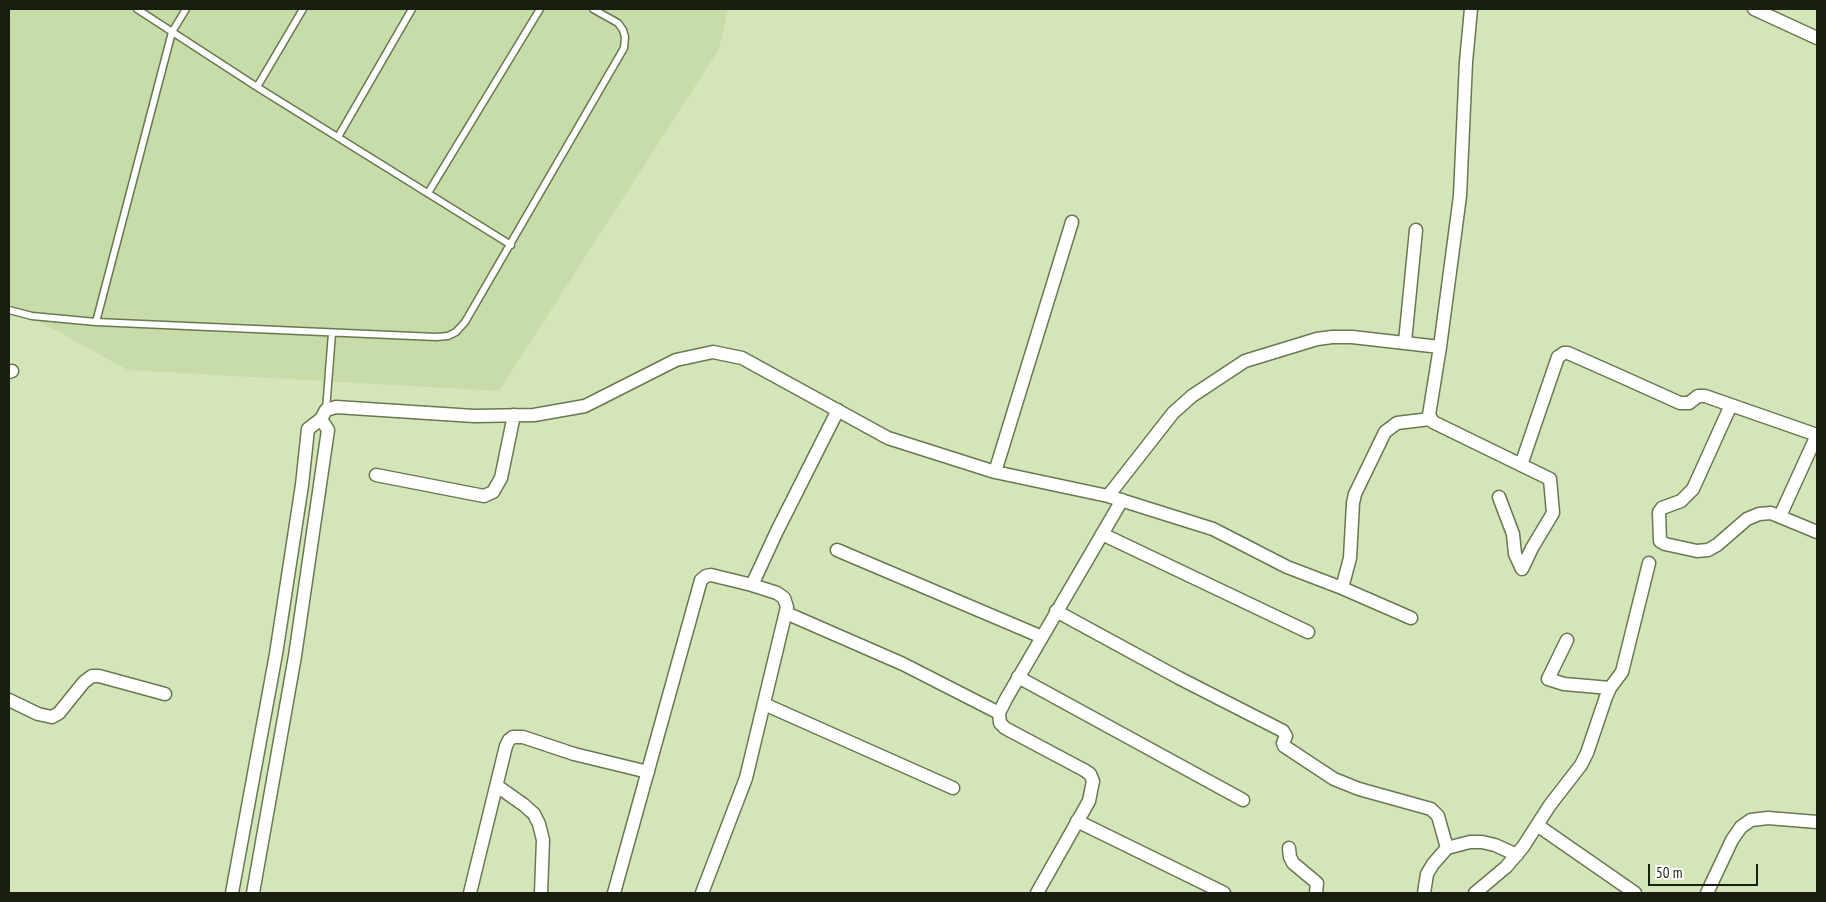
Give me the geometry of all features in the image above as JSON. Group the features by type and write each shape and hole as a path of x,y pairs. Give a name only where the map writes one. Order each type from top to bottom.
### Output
{"street":[{"path":"1471,9 1466,62 1460,196 1440,347 1429,409 1432,422 1550,479 1553,513 1522,569 1515,554 1513,534 1499,497"},
{"path":"1754,9 1817,38"},
{"path":"995,472 1072,222"},
{"path":"1405,342 1416,230"},
{"path":"1108,496 1173,413 1192,396 1245,361 1317,339 1332,337 1352,337 1440,347"},
{"path":"232,893 276,654 302,486 308,429 324,414 336,407 474,416 534,415 585,406 676,360 713,352 742,358 888,438 995,472 1108,496 1212,529 1287,567 1342,588 1410,618"},
{"path":"1521,466 1558,356 1568,353 1680,403 1689,403 1701,396 1817,435 1780,516"},
{"path":"1731,405 1692,489 1681,501 1662,508 1659,512 1660,541 1665,544 1697,551 1708,550 1717,545 1747,519 1759,514 1771,513 1817,532"},
{"path":"752,585 838,410"},
{"path":"253,893 295,656 328,430 324,414"},
{"path":"376,475 484,496 493,492 501,478 514,415"},
{"path":"1342,588 1350,558 1352,510 1355,494 1386,432 1397,423 1430,418"},
{"path":"1037,893 1089,801 1093,781 1090,774 1005,728 1000,723 999,713 1056,611 1122,500"},
{"path":"1102,534 1308,632"},
{"path":"836,550 1042,638"},
{"path":"1476,893 1506,867 1516,855 1550,805 1581,765 1610,688 1622,672 1649,563"},
{"path":"614,893 701,580 711,575 752,585 777,594 784,598 787,607 746,778 702,893"},
{"path":"1056,611 1179,678 1283,731 1286,736 1283,742 1284,746 1334,779 1360,789 1431,809 1438,816 1447,848"},
{"path":"786,613 904,664 999,713"},
{"path":"1567,640 1548,680 1564,684 1610,688"},
{"path":"9,700 38,714 52,717 59,713 84,682 92,676 99,676 165,694"},
{"path":"1018,677 1243,800"},
{"path":"764,704 952,788"},
{"path":"470,893 509,740 518,736 574,754 648,772"},
{"path":"497,786 534,814 539,824 542,840 541,893"},
{"path":"1707,893 1732,840 1741,827 1751,820 1768,818 1817,822"},
{"path":"1077,821 1224,893"},
{"path":"1538,825 1635,893"},
{"path":"1424,893 1427,874 1432,864 1447,848 1470,842 1482,842 1495,845 1516,855"},
{"path":"1290,848 1290,857 1293,864 1317,883 1316,893"}],"lane":[{"path":"137,9 257,87 511,245"},
{"path":"96,322 172,32 186,9"},
{"path":"257,87 303,9"},
{"path":"338,137 412,9"},
{"path":"428,193 540,9"},
{"path":"9,310 32,316 96,322 436,338 448,336 456,332 465,322 511,245 624,48 625,37 618,23 593,9"},
{"path":"324,414 332,333"}],"shaded area":[{"path":"9,9 728,9 719,49 499,391 128,370 9,305"}]}
